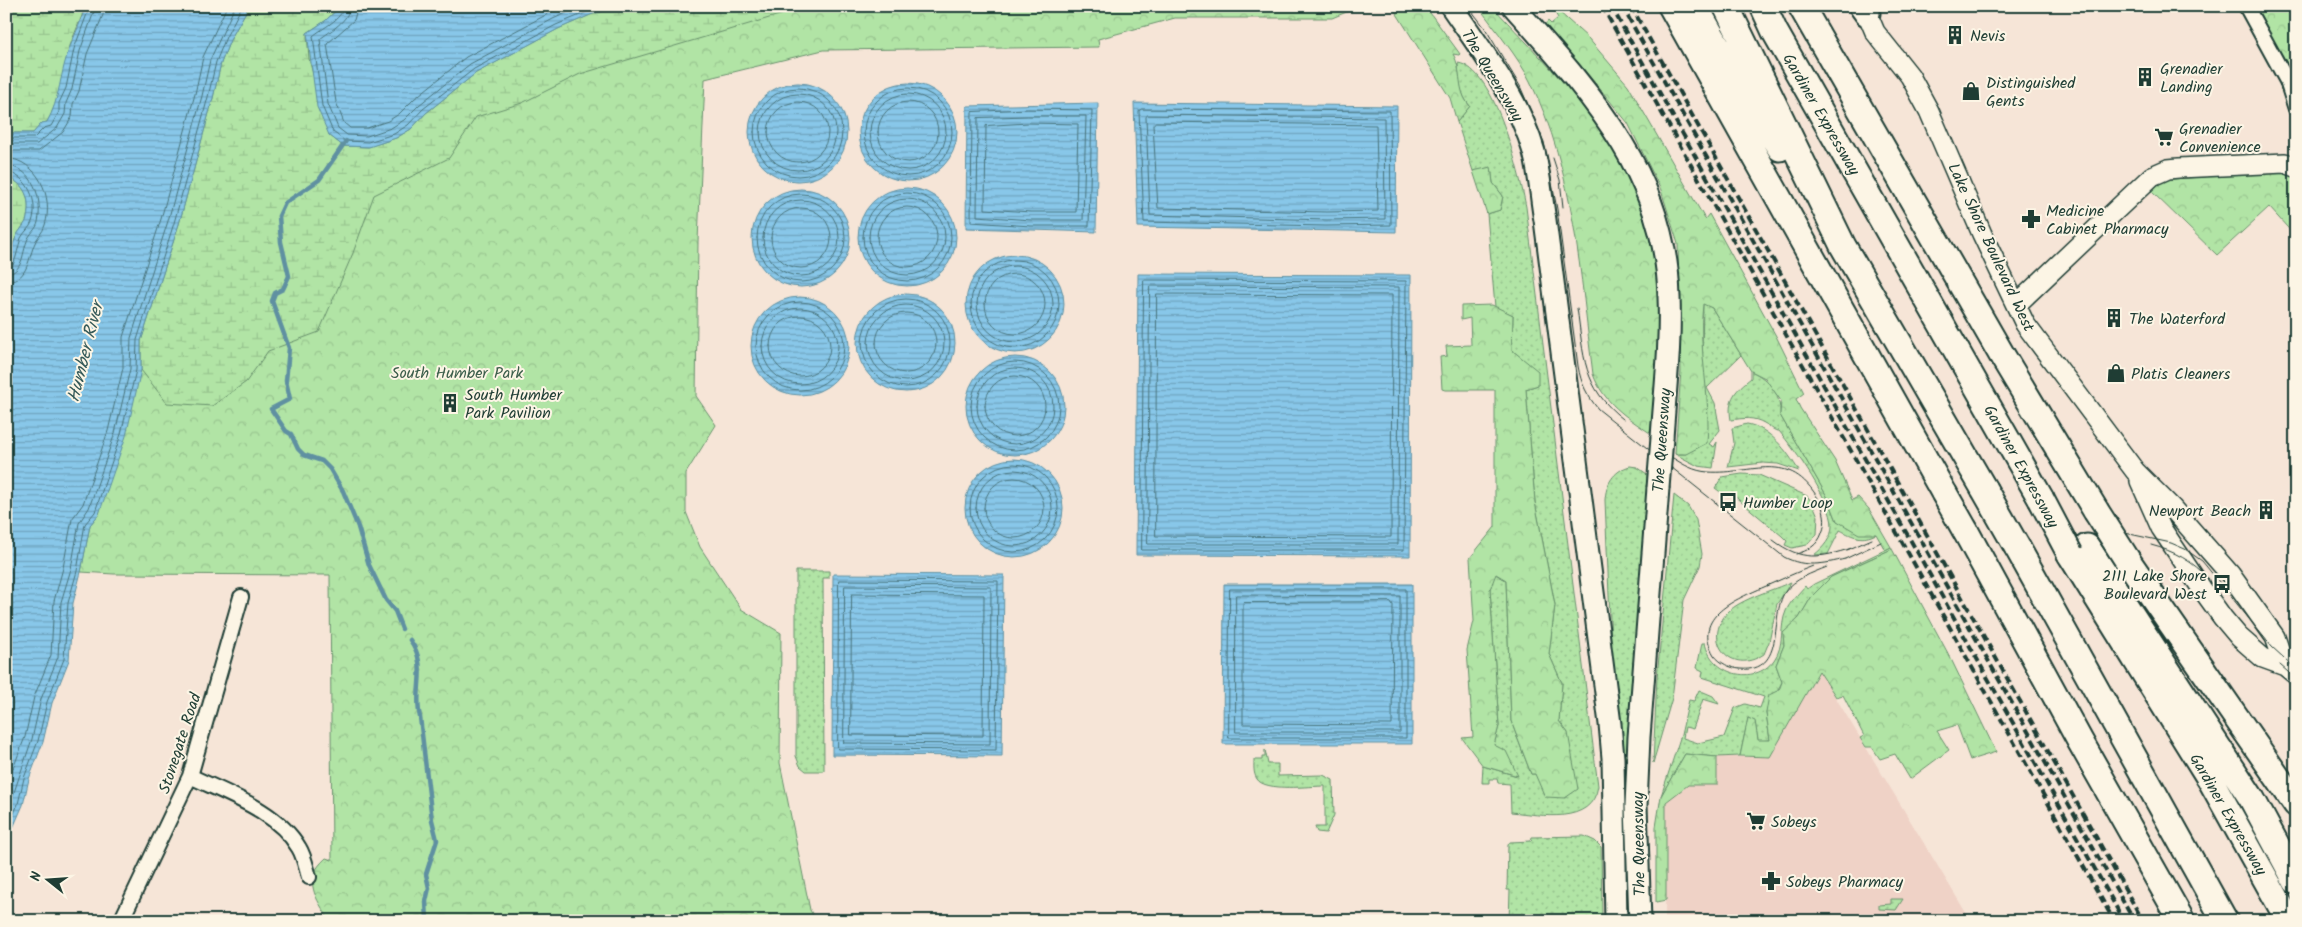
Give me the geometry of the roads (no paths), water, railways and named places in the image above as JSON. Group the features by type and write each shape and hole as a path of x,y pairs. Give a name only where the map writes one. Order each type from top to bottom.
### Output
{"highway":[{"path":"1671,6 2182,921"},
{"path":"1695,6 1743,91 1843,246 1984,489 2225,921"},
{"path":"1726,6 1843,246"},
{"name":"Gardiner Expressway","path":"1763,6 1775,32 1965,365 2049,497 2290,921"},
{"path":"1801,6 1998,349 2096,511 2128,562 2296,804"},
{"path":"2079,551 2252,798 2296,881"}],"main road":[{"name":"The Queensway","path":"1450,6 1513,102 1534,152 1545,220 1610,724 1613,758 1616,921"},
{"name":"The Queensway","path":"1513,6 1573,74 1612,126 1648,193 1667,267 1670,298 1662,438 1639,737 1636,806 1640,921"},
{"name":"Lake Shore Boulevard West","path":"1868,8 1876,32 1910,76 1929,110 2016,305 2030,332 2135,471 2172,508 2230,574 2275,637 2290,671"},
{"path":"2016,305 2152,176 2168,169 2179,168 2285,163 2296,167"},
{"name":"Lake Shore Boulevard West","path":"2135,471 2162,528 2223,618 2239,637 2263,658 2290,671"}],"street":[{"path":"2246,6 2287,81 2296,109"},
{"name":"Stonegate Road","path":"121,921 190,776 241,597"},
{"path":"190,776 250,806 281,826 299,848 308,877"}],"water":[{"name":"Humber River","path":"85,6 249,6 230,40 221,63 179,224 141,341 141,370 126,436 99,514 90,525 73,603 69,660 52,703 43,742 29,779 23,805 6,844 6,270 15,239 26,220 28,204 22,188 13,179 6,176 6,133 33,133 42,123 47,122 55,104 67,56"},
{"path":"341,6 627,6 595,13 558,29 476,73 426,113 411,129 396,138 369,147 343,146 329,135 317,107 307,33 325,21"},
{"path":"798,83 817,87 833,97 843,113 847,132 843,151 833,167 817,177 798,181 779,177 763,167 753,151 749,132 753,113 763,97 779,87"},
{"path":"908,83 927,87 943,97 953,113 957,132 953,151 943,167 927,177 908,181 889,177 873,167 863,151 859,132 863,113 873,97 889,87"},
{"path":"1098,103 1096,232 966,228 967,106"},
{"path":"1134,103 1397,106 1396,232 1138,227"},
{"path":"907,188 926,192 942,202 952,218 956,237 952,256 942,272 926,282 907,286 888,282 872,272 862,256 858,237 862,218 872,202 888,192"},
{"path":"801,189 820,193 836,203 846,219 850,238 846,257 836,273 820,283 801,287 782,283 766,273 756,257 752,238 756,219 766,203 782,193"},
{"path":"1015,255 1034,259 1050,269 1060,285 1064,304 1060,323 1050,339 1034,349 1015,353 996,349 980,339 970,323 966,304 970,285 980,269 996,259"},
{"path":"1138,274 1411,275 1410,556 1136,555"},
{"path":"906,294 925,297 941,308 952,324 955,343 952,362 941,378 925,389 906,392 887,389 871,378 860,362 857,343 860,324 871,308 887,297"},
{"path":"800,297 819,301 835,311 845,327 849,346 845,365 835,381 819,391 800,395 781,391 765,381 755,365 751,346 755,327 765,311 781,301"},
{"path":"1015,357 1034,361 1050,371 1060,387 1064,406 1060,425 1050,441 1034,451 1015,455 996,451 980,441 970,425 966,406 970,387 980,371 996,361"},
{"path":"1014,459 1033,463 1049,473 1059,489 1063,508 1059,527 1049,543 1033,553 1014,557 995,553 979,543 969,527 965,508 969,489 979,473 995,463"},
{"path":"833,574 1004,575 1002,756 832,755"},
{"path":"1224,584 1412,584 1412,744 1223,744"}],"waterway":[{"path":"346,141 319,180 285,203 279,216 281,242 289,276 283,289 275,293 272,301 289,348 286,381 290,399 271,409 286,431 291,434 298,449 304,455 322,461 330,469 343,491 358,527 369,565 386,600 395,611 402,629"},
{"path":"410,640 419,659 418,707 432,820 437,840 426,874 429,888 426,901 427,921"}],"tram line":[{"path":"1468,6 1485,28 1520,86 1544,142 1557,209 1579,372 1591,399 1598,409 1784,557 1807,564 1845,559"},
{"path":"1553,158 1560,180 1563,207"},
{"path":"1577,308 1587,370 1600,395 1623,419"},
{"path":"1673,458 1689,467 1708,472 1769,468 1783,469 1795,474 1807,484 1819,500 1825,520 1824,529 1818,541 1805,551 1796,554"},
{"path":"2125,533 2171,543 2185,549 2202,561 2272,647 2296,669"},
{"path":"1847,550 1872,539"},
{"path":"1773,540 1793,552 1811,556 1821,556 1852,548"},
{"path":"1845,559 1881,542"},
{"path":"2151,545 2168,550 2183,558 2209,579"},
{"path":"1813,566 1742,597 1720,611 1708,630 1708,641 1716,658 1726,665 1740,669 1755,668 1765,662 1771,653 1780,602 1785,592 1798,580 1827,567"},
{"path":"2280,665 2296,679"}],"railway":[{"path":"1602,6 2114,921"},
{"path":"1611,6 2124,921"},
{"path":"1622,6 2134,921"},
{"path":"1631,6 2143,921"}],"place":[{"name":"Nevis","path":"1955,35"},
{"name":"Grenadier Landing","path":"2145,77"},
{"name":"Distinguished Gents","path":"1971,91"},
{"name":"Grenadier Convenience","path":"2164,137"},
{"name":"Medicine Cabinet Pharmacy","path":"2031,219"},
{"name":"The Waterford","path":"2114,318"},
{"name":"Platis Cleaners","path":"2116,373"},
{"name":"South Humber Park Pavilion","path":"450,403"},
{"name":"Humber Loop","path":"1728,502"},
{"name":"Newport Beach","path":"2266,510"},
{"name":"2111 Lake Shore Boulevard West","path":"2222,584"},
{"name":"Sobeys","path":"1756,821"},
{"name":"Sobeys Pharmacy","path":"1771,881"}],"park label":[{"name":"South Humber Park","path":"457,372"}]}
